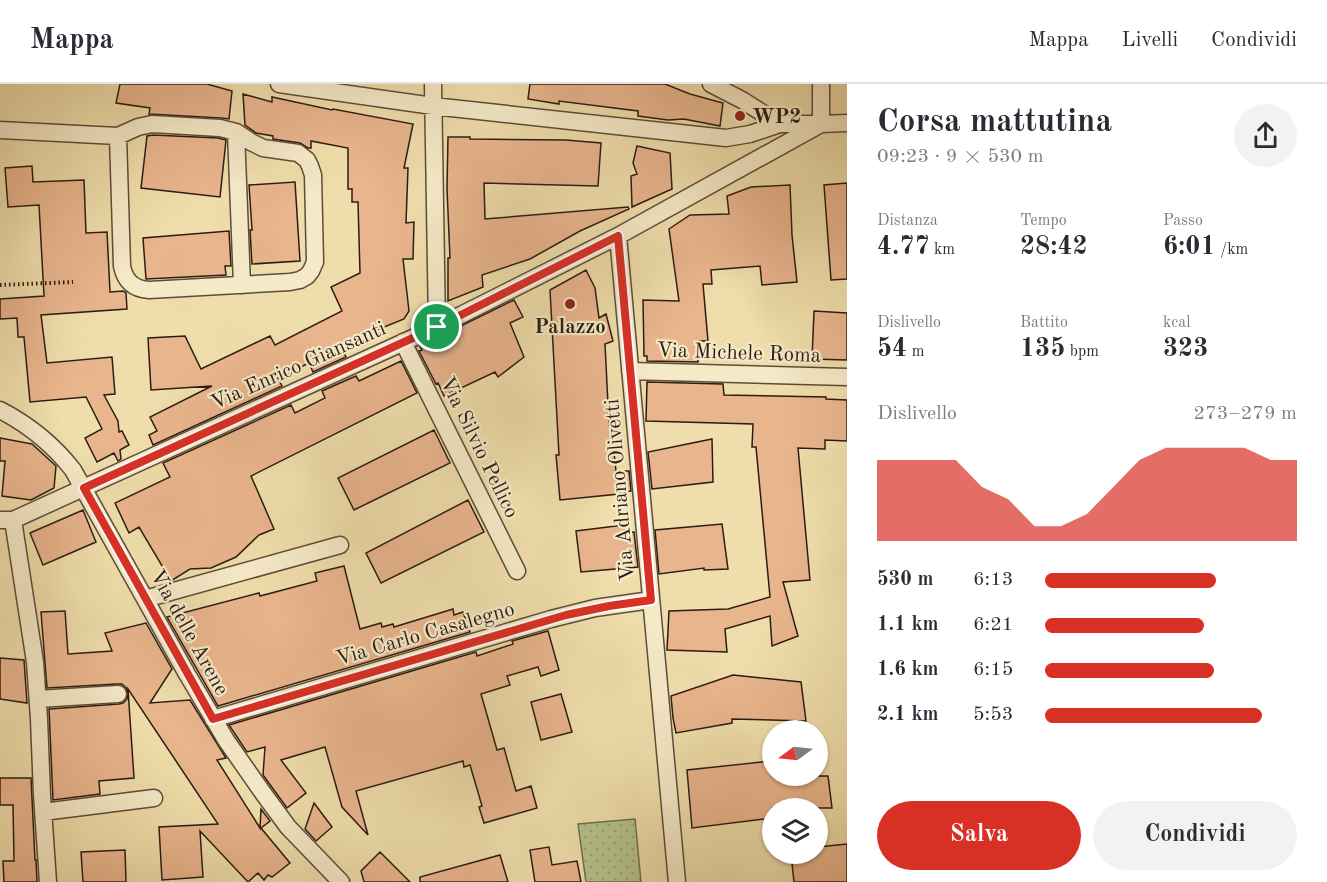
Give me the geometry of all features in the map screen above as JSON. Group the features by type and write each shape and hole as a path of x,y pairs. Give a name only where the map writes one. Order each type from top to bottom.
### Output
{"street":[{"path":"279,84 433,106 732,138 780,123 847,123"},
{"path":"433,84 437,327"},
{"path":"711,84 780,123"},
{"path":"821,124 822,84"},
{"path":"0,130 118,136 138,127 152,124 220,128 236,132 263,148 292,151 303,156 310,166 314,182 315,258 311,272 295,281 242,285 149,290 136,288 130,284 122,266 118,136"},
{"name":"Via Enrico Giansanti","path":"6,520 84,488 437,327 618,236 821,124"},
{"path":"236,132 242,285"},
{"path":"732,138 748,146 758,159"},
{"name":"Via Adriano Olivetti","path":"618,236 677,882"},
{"name":"Via Silvio Pellico","path":"404,342 517,572"},
{"name":"Via Michele Roma","path":"630,372 847,377"},
{"name":"Via delle Arene","path":"0,410 21,421 50,443 73,470 213,719 279,815 341,882"},
{"path":"6,520 30,632 38,699 48,882"},
{"path":"145,599 340,545"},
{"name":"Via Carlo Casalegno","path":"213,719 566,615 651,600"},
{"path":"38,699 118,694"},
{"path":"43,812 154,798"}],"path":[{"path":"0,285 73,282"}],"green space":[{"path":"635,819 641,882 586,882 578,824"}],"building":[{"path":"120,84 207,84 232,91 229,119 149,114 150,108 116,103"},
{"path":"530,84 665,84 723,103 720,126 684,119 668,120 638,116 638,111 528,99"},
{"path":"243,94 272,102 272,97 413,124 404,168 408,168 406,223 414,222 413,259 403,259 409,311 404,319 340,345 346,357 313,372 309,363 278,378 282,386 153,445 149,435 157,431 150,417 212,386 151,390 148,338 185,336 201,369 270,336 275,345 342,311 331,287 360,273 358,202 352,202 352,189 348,189 348,148 311,141 311,148 308,148 300,143 273,139 273,136 256,133 245,125"},
{"path":"147,136 226,140 220,197 141,188"},
{"path":"448,137 601,143 598,186 484,183 485,219 628,207 629,209 580,231 530,259 482,275 483,287 448,301 448,258 450,258 447,189"},
{"path":"637,146 670,153 672,189 632,207 631,176 637,174 633,163"},
{"path":"32,166 33,182 84,180 86,233 107,232 110,292 123,291 126,293 127,309 41,315 47,363 112,357 115,394 104,395 118,421 119,432 122,431 129,445 120,450 121,459 118,461 114,453 97,462 85,438 102,429 86,397 30,402 24,337 18,337 17,318 0,319 0,299 44,296 39,205 8,207 5,168"},
{"path":"295,182 300,261 252,264 249,185"},
{"path":"847,183 847,279 831,280 824,185"},
{"path":"790,185 797,282 762,285 760,266 711,270 712,284 703,284 708,341 699,341 698,362 647,361 647,356 644,356 643,300 679,301 669,229 690,215 729,214 727,196 751,187"},
{"path":"229,231 231,266 225,266 226,275 146,279 143,238"},
{"path":"586,270 595,288 599,318 606,314 613,341 605,344 609,425 611,424 616,471 629,471 631,491 560,500 556,455 559,455 550,290"},
{"path":"514,300 523,317 510,323 524,357 498,377 495,372 444,396 419,351 422,350 420,346"},
{"path":"814,311 847,313 847,360 812,359"},
{"path":"401,361 417,393 251,476 274,529 259,535 236,557 211,568 190,569 171,581 139,527 129,533 115,503 170,477 163,463 291,405 295,413 325,398 322,391 356,376 359,381"},
{"path":"647,382 723,384 724,395 826,397 826,399 847,400 847,441 825,440 825,449 798,448 810,580 783,582 798,636 772,646 770,616 725,629 727,652 667,650 669,611 728,609 770,597 756,447 752,447 753,424 646,421"},
{"path":"434,430 450,463 354,510 338,478"},
{"path":"0,438 32,444 56,466 54,488 31,500 2,496 5,461 0,461"},
{"path":"712,439 713,482 652,489 648,452"},
{"path":"468,500 484,532 381,583 366,553"},
{"path":"83,510 96,542 43,565 30,533"},
{"path":"722,524 728,569 704,570 704,568 659,574 655,530"},
{"path":"624,525 625,533 634,532 638,567 581,572 576,531"},
{"path":"344,566 360,629 381,623 382,627 393,624 394,627 453,609 454,615 463,612 470,632 218,706 167,617 259,593 260,596 317,581 315,573"},
{"path":"65,611 68,654 112,651 105,633 146,623 172,669 150,703 190,700 226,758 217,760 260,828 261,809 270,821 261,828 290,863 272,877 268,875 264,880 258,873 248,882 200,831 203,877 162,880 159,827 218,824 128,689 134,778 99,781 100,794 53,800 49,709 119,704 127,699 128,694 122,684 47,688 41,612"},
{"path":"548,631 559,670 541,676 538,667 507,676 510,685 481,694 497,750 504,748 516,791 531,786 537,808 484,823 479,807 482,806 470,765 464,767 463,761 356,791 368,835 342,807 325,747 281,760 306,793 287,808 263,775 265,747 247,752 229,725 476,652 477,656 513,644 512,641"},
{"path":"0,658 24,660 27,703 0,699"},
{"path":"733,675 801,682 806,720 732,719 732,723 676,733 671,696"},
{"path":"561,694 572,732 541,740 531,702"},
{"path":"762,762 762,786 828,786 828,776 832,808 828,808 828,798 762,798 762,819 692,828 687,770"},
{"path":"0,778 31,778 37,882 4,882 3,861 14,861 13,805 0,805"},
{"path":"314,803 332,827 316,841 305,829"},
{"path":"847,844 847,882 794,882 792,864 828,864 828,846"},
{"path":"549,847 552,865 577,861 581,882 535,882 530,850"},
{"path":"125,850 126,882 83,882 81,852"},
{"path":"380,852 410,882 364,882 361,871"},
{"path":"500,855 508,882 420,882 420,877"}],"place":[{"name":"WP2","path":"740,116"},
{"name":"Palazzo","path":"570,304"}],"route":[{"path":"618,236 651,600 566,615 213,719 84,488 437,327 618,236"}]}
